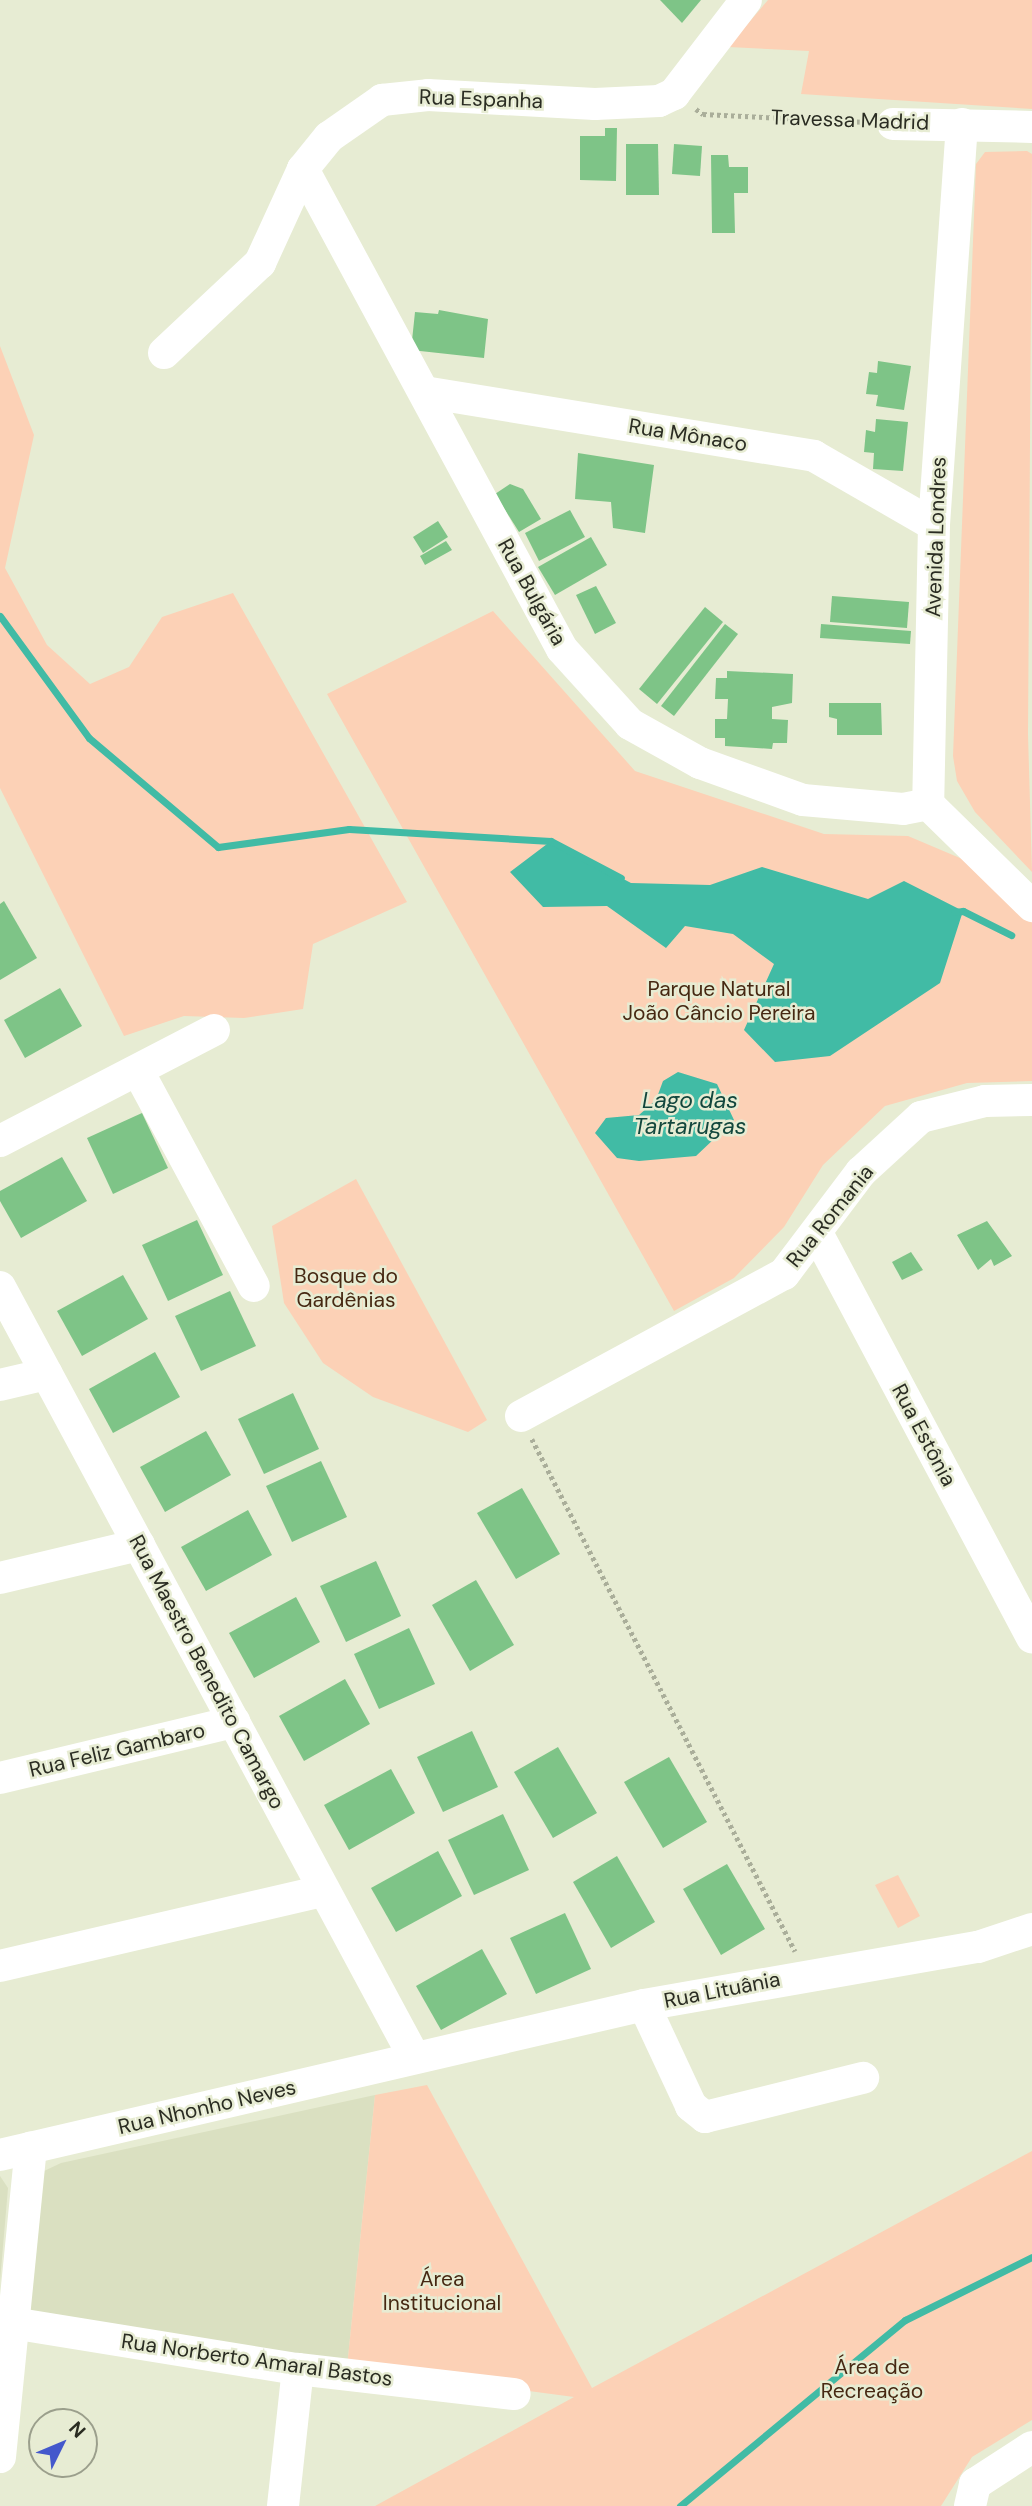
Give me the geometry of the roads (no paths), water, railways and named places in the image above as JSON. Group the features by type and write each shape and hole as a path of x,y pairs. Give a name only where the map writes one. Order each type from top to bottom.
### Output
{"street":[{"name":"Rua Espanha","path":"164,353 260,263 303,169 329,137 382,100 428,95 595,104 659,100 674,94 746,0"},
{"name":"Travessa Madrid","path":"893,124 1032,127"},
{"name":"Avenida Londres","path":"928,804 934,525 962,124"},
{"name":"Rua Bulgária","path":"303,169 562,649 630,724 700,763 803,800 903,809 928,804"},
{"name":"Rua Mônaco","path":"424,392 814,456 934,525"},
{"path":"928,804 1032,906"},
{"path":"0,1141 138,1072 214,1030"},
{"path":"138,1072 254,1286"},
{"name":"Rua Romania","path":"521,1416 783,1274 817,1233 861,1172 921,1117 985,1101 1032,1100"},
{"name":"Rua Estônia","path":"817,1233 1032,1637"},
{"name":"Rua Maestro Benedito Camargo","path":"0,1287 322,1891 414,2057"},
{"path":"0,1385 47,1374"},
{"path":"0,1578 139,1545"},
{"name":"Rua Feliz Gambaro","path":"0,1778 234,1722"},
{"path":"0,1966 322,1891"},
{"name":"Rua Lituânia","path":"414,2057 645,2005 806,1973 978,1947 1032,1929"},
{"path":"645,2005 691,2106 705,2117 863,2078"},
{"name":"Rua Nhonho Neves","path":"0,2155 414,2057"},
{"path":"0,2457 8,2322 31,2148"},
{"name":"Rua Norberto Amaral Bastos","path":"8,2322 298,2369 515,2394"},
{"path":"283,2506 298,2369"},
{"path":"970,2506 975,2484 1032,2447"}],"water":[{"path":"551,841 631,883 710,885 762,867 868,899 904,881 963,911 940,983 830,1056 775,1062 744,1030 774,964 733,934 685,926 666,948 607,906 543,907 510,872"},
{"name":"Lago das Tartarugas","path":"678,1072 717,1084 734,1120 696,1156 639,1161 617,1158 595,1133 606,1118 639,1115 656,1100 663,1081"}],"waterway":[{"path":"0,616 89,738 218,847 349,829 551,841 621,878"},
{"path":"954,912 963,911 1011,935"},
{"path":"680,2506 905,2320 1032,2257"}],"park label":[{"name":"Parque Natural João Câncio Pereira","path":"719,1001"},
{"name":"Bosque do Gardênias","path":"346,1288"},
{"name":"Área Institucional","path":"442,2291"},
{"name":"Área de Recreação","path":"872,2379"}]}
